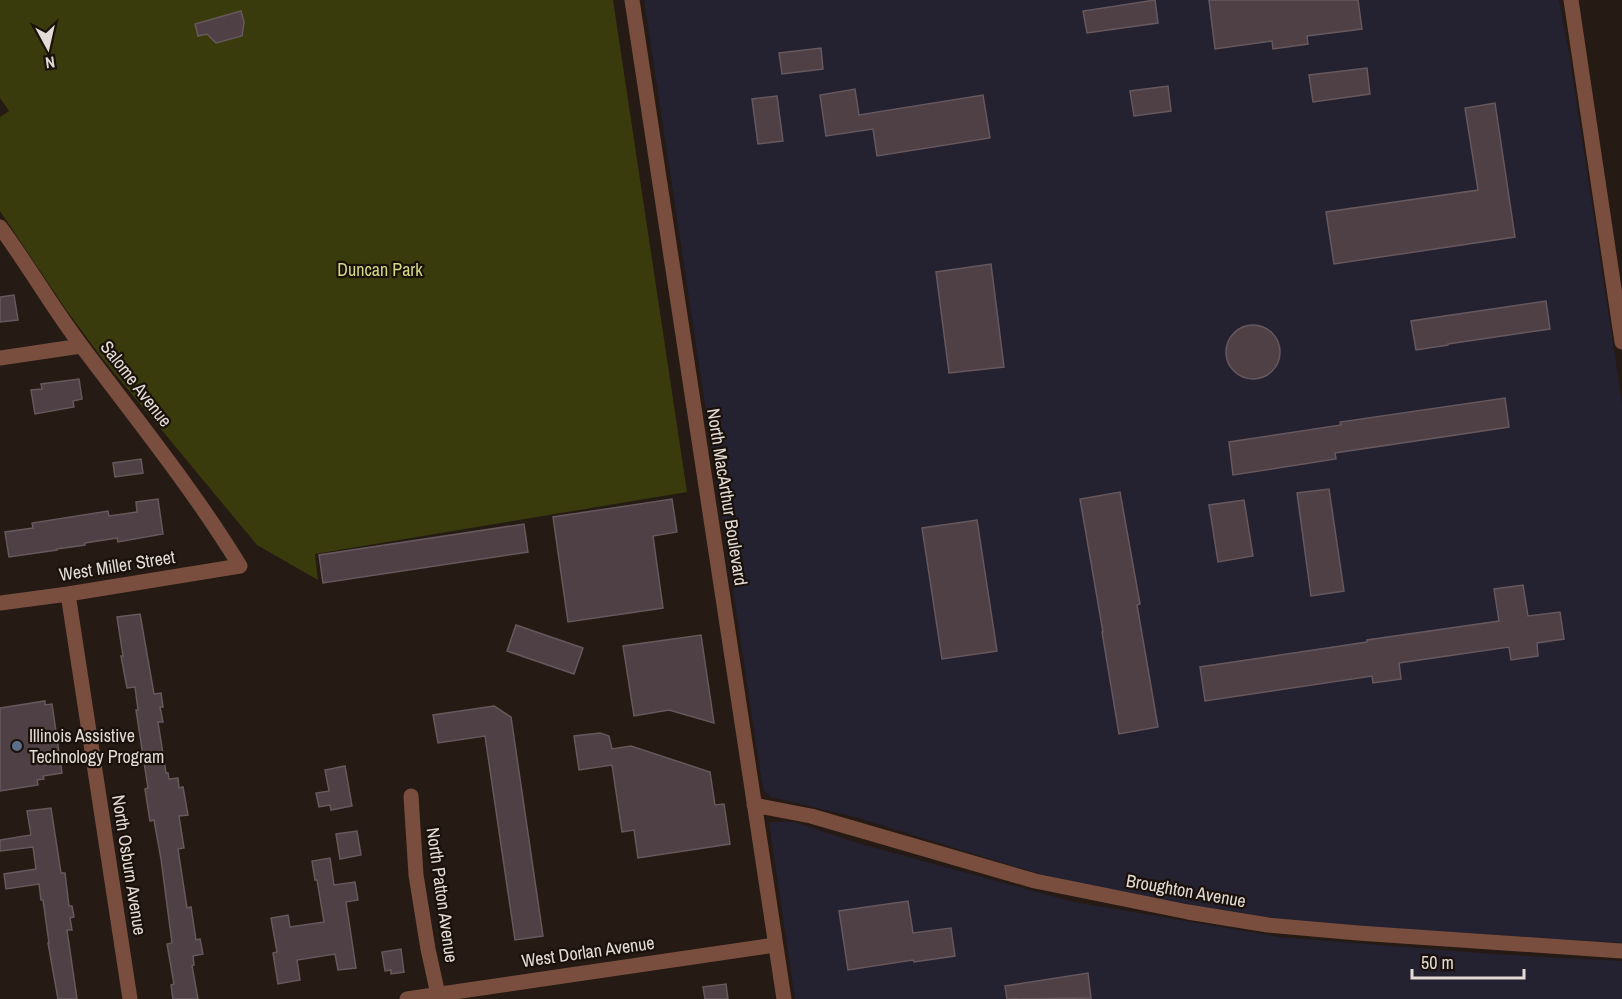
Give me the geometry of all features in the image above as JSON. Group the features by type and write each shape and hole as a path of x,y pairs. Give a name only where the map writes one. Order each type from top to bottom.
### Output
{"street":[{"name":"North MacArthur Boulevard","path":"632,0 784,999"},
{"path":"1571,0 1622,342"},
{"name":"Salome Avenue","path":"0,227 81,346 162,450 216,526 240,566"},
{"path":"0,357 81,346"},
{"name":"West Miller Street","path":"0,603 240,566"},
{"name":"North Osburn Avenue","path":"68,594 130,999"},
{"name":"North Patton Avenue","path":"411,796 416,875 438,997"},
{"name":"Broughton Avenue","path":"754,805 811,816 1035,881 1188,912 1268,925 1622,951"},
{"name":"West Dorlan Avenue","path":"407,999 438,997 775,945"}],"shaded area":[{"path":"644,0 1559,0 1622,403 1622,943 1366,927 1265,917 1213,909 1062,880 855,817 771,797 764,791"},
{"path":"769,822 794,822 857,843 1074,902 1279,937 1494,954 1622,961 1622,999 795,999"}],"green space":[{"name":"Duncan Park","path":"0,0 613,0 687,492 315,554 318,580 257,545 101,357 0,211 0,117 9,111 0,98"}],"building":[{"path":"1155,0 1158,23 1087,33 1083,11"},
{"path":"1209,0 1358,0 1362,29 1307,36 1308,44 1273,49 1272,41 1215,49"},
{"path":"241,11 244,22 242,36 216,43 207,34 198,36 195,24"},
{"path":"821,48 823,69 782,74 779,53"},
{"path":"1367,68 1370,94 1313,102 1309,75"},
{"path":"1168,86 1171,111 1134,116 1130,91"},
{"path":"855,89 859,115 983,95 990,138 877,156 873,129 826,136 820,95"},
{"path":"777,96 783,141 758,144 752,99"},
{"path":"1495,103 1515,237 1334,264 1326,212 1478,190 1465,108"},
{"path":"991,264 1004,367 949,373 936,272"},
{"path":"14,295 18,320 0,322 0,297"},
{"path":"1546,301 1550,329 1416,350 1411,321"},
{"path":"1253,325 1263,327 1272,333 1278,342 1280,352 1278,362 1272,371 1263,377 1253,379 1243,377 1234,371 1228,362 1226,352 1228,342 1234,333 1243,327"},
{"path":"79,379 82,399 73,401 74,407 35,414 31,390 42,389 41,384"},
{"path":"1505,398 1509,427 1335,453 1336,459 1233,475 1229,442 1341,425 1340,422"},
{"path":"141,459 143,473 115,477 113,463"},
{"path":"1329,489 1344,591 1311,596 1297,493"},
{"path":"1120,492 1140,604 1137,605 1158,727 1119,734 1080,499"},
{"path":"158,499 163,534 118,542 117,538 9,557 5,532 33,528 32,523 108,511 109,516 137,512 136,502"},
{"path":"672,499 677,532 653,536 663,608 568,622 553,517"},
{"path":"1244,500 1253,556 1218,562 1209,505"},
{"path":"977,520 997,651 942,659 922,528"},
{"path":"524,524 528,552 323,583 319,555"},
{"path":"1523,585 1528,616 1560,612 1564,639 1537,643 1538,656 1511,660 1509,647 1399,663 1401,679 1373,683 1372,676 1205,701 1200,667 1499,621 1494,589"},
{"path":"140,614 154,694 161,693 163,707 160,707 163,722 158,722 166,773 169,779 178,778 179,788 183,787 188,815 179,816 184,848 178,849 187,908 191,907 196,940 200,939 203,954 193,956 194,965 192,966 198,999 173,999 171,985 174,984 167,944 172,943 161,859 154,820 150,821 145,789 148,788 136,710 138,710 135,687 127,688 121,656 123,656 117,617"},
{"path":"516,625 583,648 574,674 507,651"},
{"path":"701,635 714,723 669,710 634,716 623,646"},
{"path":"45,701 45,705 52,704 62,773 43,776 44,779 37,780 38,785 0,791 0,708"},
{"path":"494,706 511,717 543,936 515,940 485,736 438,743 433,715"},
{"path":"600,733 609,736 612,749 631,746 710,772 715,805 724,804 730,844 638,858 634,830 622,832 612,765 579,770 574,736"},
{"path":"345,766 352,806 331,810 330,805 319,807 316,793 329,791 325,770"},
{"path":"51,808 61,873 65,873 69,906 72,906 74,917 70,918 72,930 67,930 77,999 58,999 39,884 6,889 4,874 36,869 33,847 0,851 0,840 31,835 27,811"},
{"path":"357,831 361,855 340,859 336,834"},
{"path":"330,858 334,885 355,882 358,900 346,902 356,968 338,970 335,954 297,960 300,980 278,984 273,953 277,952 271,918 288,915 290,927 324,922 312,861"},
{"path":"908,901 913,933 951,928 955,956 848,970 839,911"},
{"path":"401,949 404,972 391,974 391,970 385,971 382,952"},
{"path":"1088,973 1091,998 1007,999 1005,986"},
{"path":"726,984 728,999 705,999 703,987"}],"place":[{"name":"Illinois Assistive Technology Program","path":"17,746"}]}
